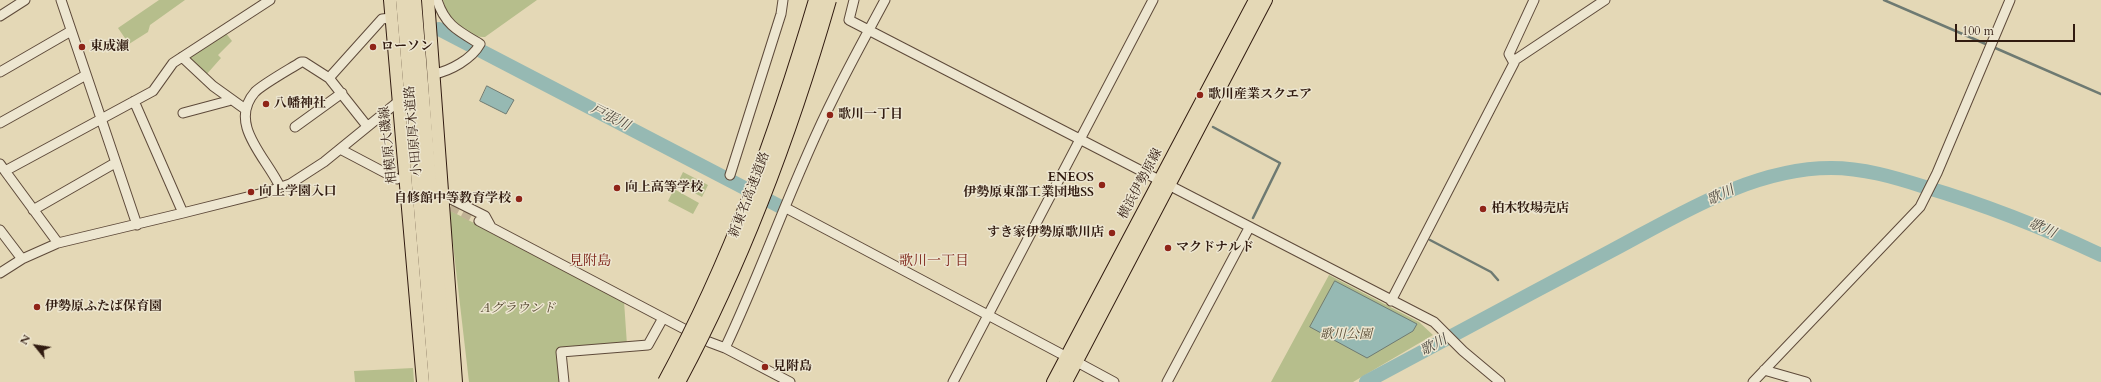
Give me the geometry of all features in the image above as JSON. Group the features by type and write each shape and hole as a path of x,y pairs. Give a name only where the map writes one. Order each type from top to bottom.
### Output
{"highway":[{"name":"小田原厚木道路","path":"403,0 436,382"},
{"name":"小田原厚木道路","path":"414,0 446,382"},
{"name":"新東名高速道路","path":"665,382 706,301 752,194 777,125 816,0"},
{"name":"新東名高速道路","path":"678,382 718,303 763,198 789,129 829,0"}],"main road":[{"name":"相模原大磯線","path":"390,0 390,18 399,101 423,382"},
{"path":"428,0 456,382"},
{"name":"横浜伊勢原線","path":"1053,382 1072,359 1164,183 1255,0"},
{"name":"横浜伊勢原線","path":"1164,183 1266,0"},
{"name":"横浜伊勢原線","path":"1066,382 1072,359"}],"street":[{"path":"0,16 26,0"},
{"path":"61,0 137,225"},
{"path":"58,243 3,167 153,91 173,63 270,0"},
{"path":"434,74 448,70 478,48 480,44 458,31 448,23 437,0"},
{"path":"730,174 781,14 783,0"},
{"path":"854,0 849,20 1249,228 1434,322 1460,346 1463,351 1500,382"},
{"path":"725,348 750,295 834,97 885,0"},
{"path":"953,382 1153,0"},
{"path":"1514,63 1509,54 1534,0"},
{"path":"1391,301 1515,60 1605,0"},
{"path":"1753,382 1920,207 1934,178 2010,0"},
{"path":"329,78 333,71 382,19 390,18"},
{"path":"0,72 71,31"},
{"path":"182,57 213,86 245,109"},
{"path":"280,187 253,142 246,126 245,109 256,92 283,78 301,62 329,78 367,126"},
{"path":"0,123 86,75"},
{"path":"295,127 342,93"},
{"path":"184,113 228,101 230,99"},
{"path":"134,101 183,213"},
{"path":"0,272 22,258 58,243 137,225 280,187 308,173 399,101"},
{"path":"340,149 397,179"},
{"path":"33,210 115,163"},
{"path":"443,195 485,216 491,227"},
{"path":"786,208 1114,382"},
{"path":"479,221 709,342 725,348 790,382"},
{"path":"1167,382 1249,228"},
{"path":"0,230 22,258"},
{"path":"564,382 561,352 648,345 663,318"},
{"path":"1764,370 1806,382"}],"green space":[{"path":"159,0 185,0 150,25 148,32 129,44 118,28"},
{"path":"443,0 537,0 485,37 471,34 458,26 448,14"},
{"path":"225,32 232,41 218,55 221,58 206,75 187,57"},
{"path":"683,172 708,185 702,197 677,184"},
{"path":"674,189 699,203 693,214 668,201"},
{"name":"Aグラウンド","path":"449,210 624,301 627,345 558,350 560,382 469,382"},
{"name":"歌川公園","path":"1329,275 1419,322 1433,335 1353,382 1271,382"},
{"path":"413,368 414,382 355,382 354,371"}],"water":[{"path":"487,86 514,100 506,114 480,101"},
{"path":"1335,281 1417,324 1413,331 1367,358 1310,327"}],"waterway":[{"path":"1884,0 1988,45"},
{"name":"戸張川","path":"439,29 781,207"},
{"path":"1993,47 2101,94"},
{"path":"1213,127 1280,163 1253,218"},
{"name":"歌川","path":"1366,382 1690,209 1745,185 1773,176 1802,170 1843,168 1867,171 1902,180 1992,209 2036,226 2101,255"},
{"path":"1430,240 1491,272 1498,280"}],"tunnel":[{"path":"439,200 479,221"}],"place":[{"name":"東成瀬","path":"82,47"},
{"name":"ローソン","path":"373,47"},
{"name":"歌川産業スクエア","path":"1200,95"},
{"name":"八幡神社","path":"266,104"},
{"name":"歌川一丁目","path":"830,115"},
{"name":"ENEOS 伊勢原東部工業団地SS","path":"1102,185"},
{"name":"向上高等学校","path":"617,188"},
{"name":"向上学園入口","path":"251,192"},
{"name":"自修館中等教育学校","path":"519,199"},
{"name":"柏木牧場売店","path":"1483,209"},
{"name":"すき家伊勢原歌川店","path":"1112,233"},
{"name":"マクドナルド","path":"1168,248"},
{"name":"伊勢原ふたば保育園","path":"37,307"},
{"name":"見附島","path":"765,367"}],"district":[{"name":"見附島","path":"590,262"},
{"name":"歌川一丁目","path":"934,262"}]}
